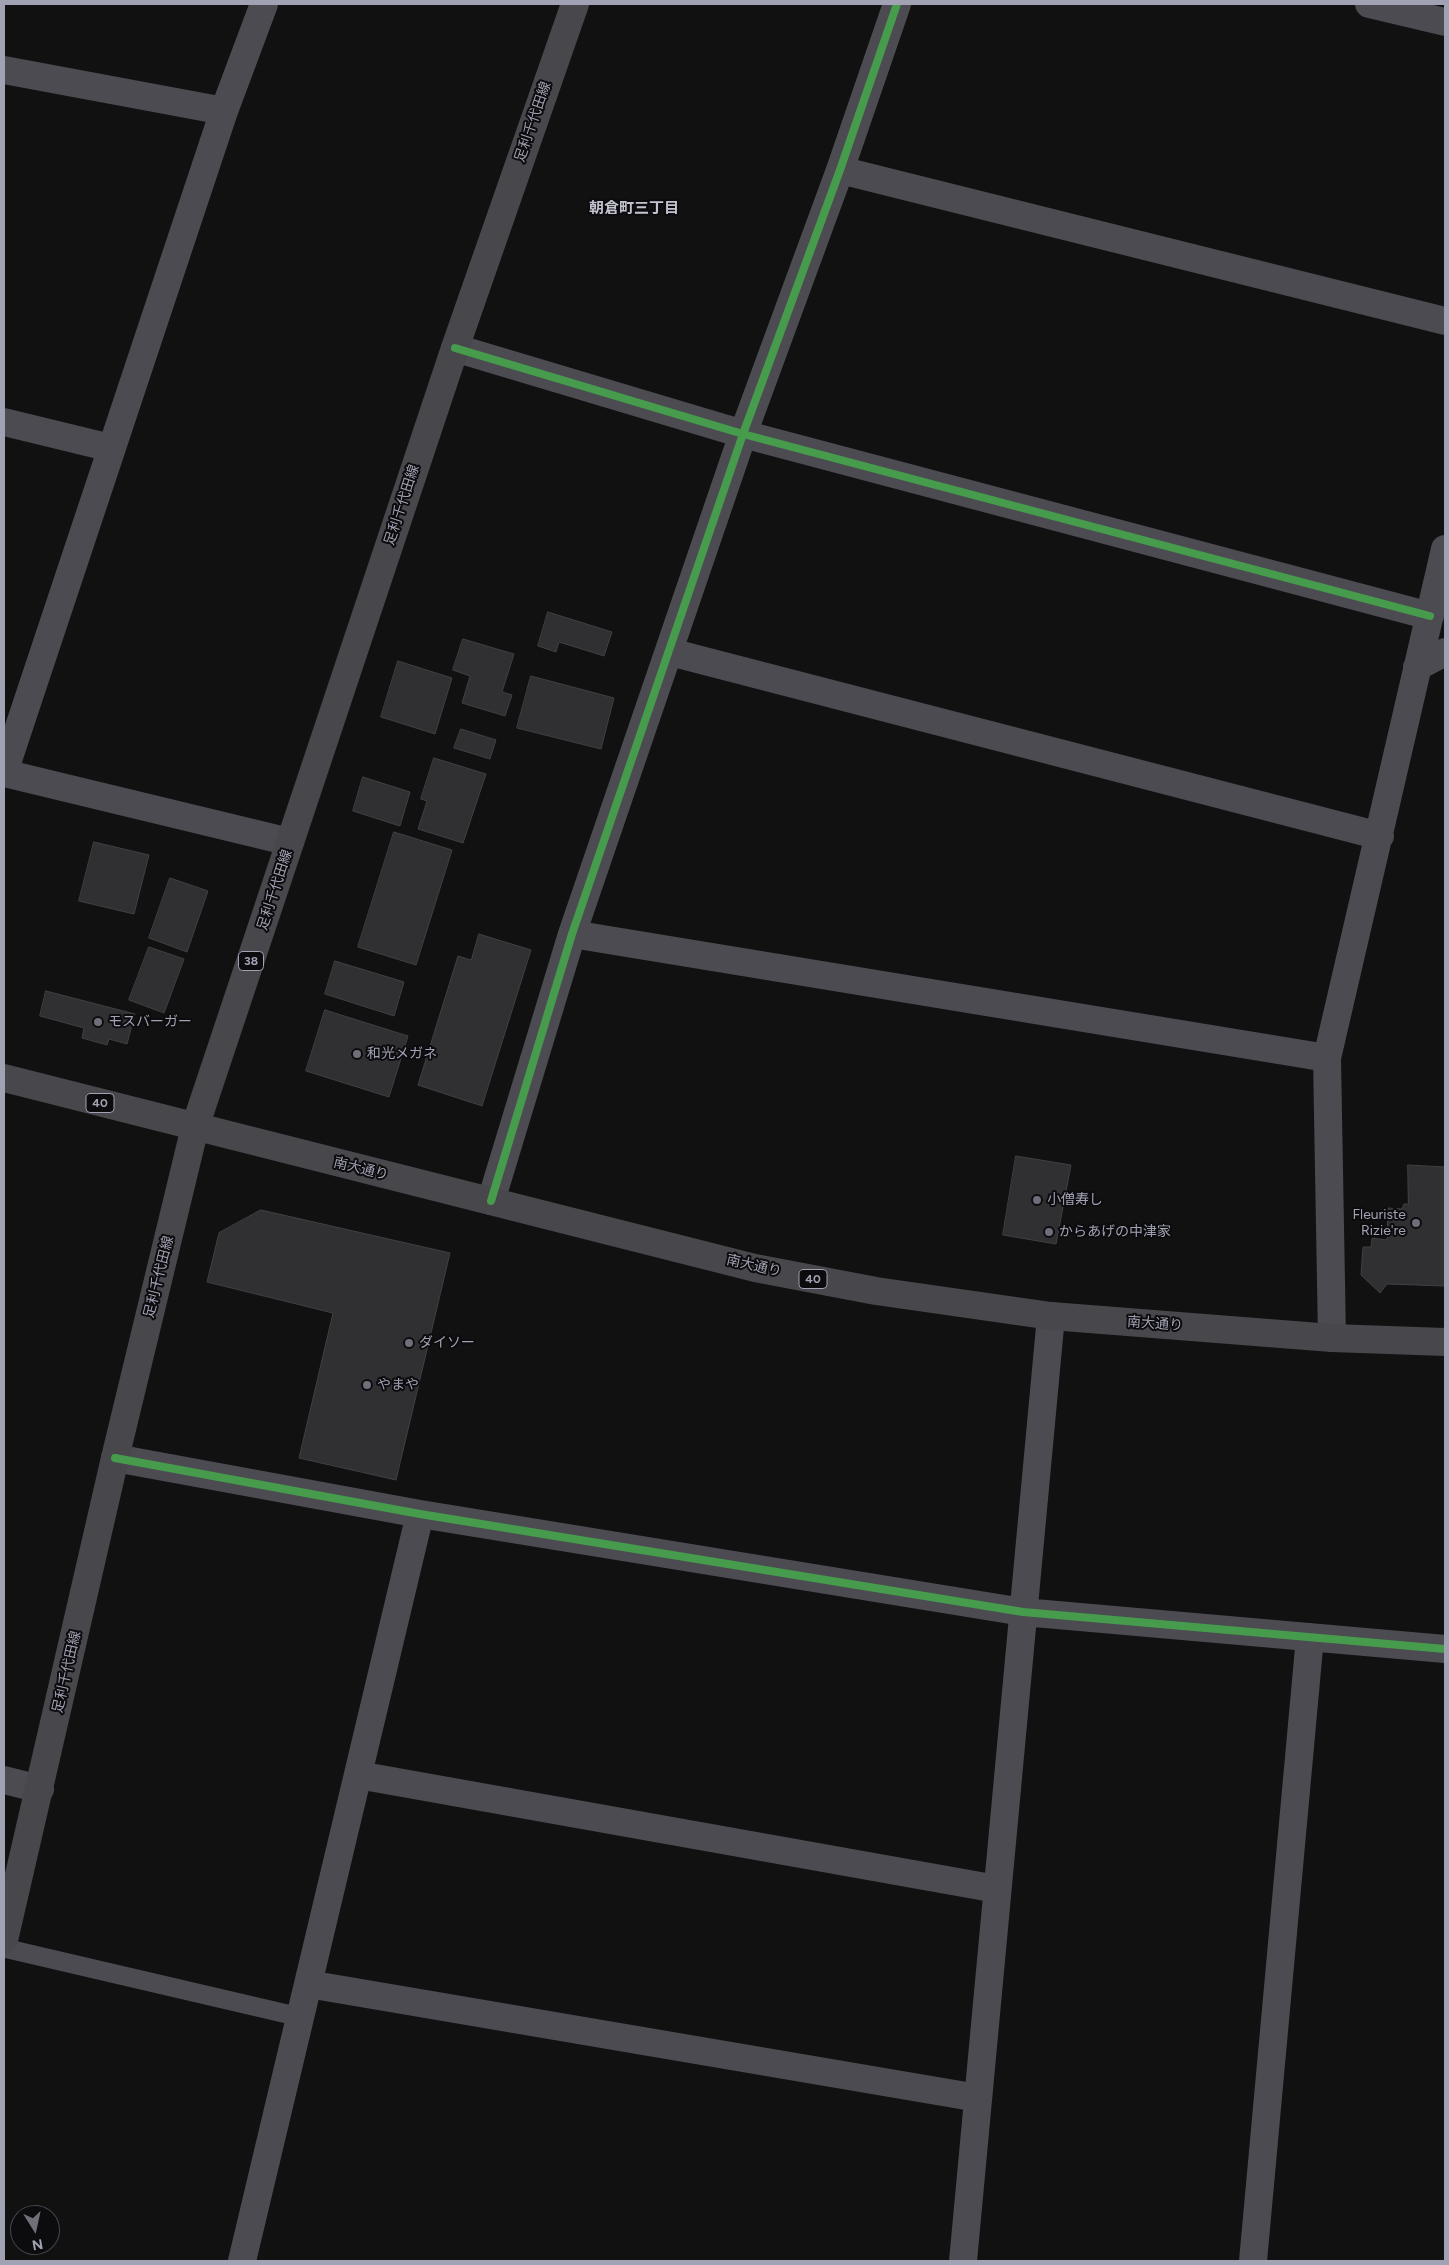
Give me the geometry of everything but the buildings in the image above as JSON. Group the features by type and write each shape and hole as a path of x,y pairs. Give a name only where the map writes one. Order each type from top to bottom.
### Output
{"main road":[{"name":"足利千代田線","path":"4,1940 40,1789 114,1458 195,1127 455,348 574,4"},
{"name":"40","path":"4,1078 195,1127"},
{"name":"南大通り","path":"195,1127 755,1268 876,1291 1051,1316 1332,1338 1445,1342"}],"street":[{"path":"264,4 224,111 4,772 290,842"},
{"path":"491,1201 572,934 743,434 840,170 897,4"},
{"path":"1369,4 1445,22"},
{"path":"4,70 224,111"},
{"path":"840,170 1445,321"},
{"path":"455,348 743,434 1430,616"},
{"path":"4,422 111,448"},
{"path":"1332,1338 1328,1058 1445,549"},
{"path":"670,652 1380,836"},
{"path":"1417,667 1445,652"},
{"path":"572,934 1328,1058"},
{"path":"963,2261 1051,1316"},
{"path":"114,1458 420,1514 1023,1612 1445,1649"},
{"path":"242,2261 420,1514"},
{"path":"1253,2261 1310,1637"},
{"path":"358,1775 997,1889"},
{"path":"4,1780 40,1789"},
{"path":"308,1984 978,2098"}],"lane":[{"path":"4,1948 300,2017"}],"cycle path":[{"path":"491,1201 572,934 743,434 840,170 897,4"},
{"path":"455,348 743,434 1430,616"},
{"path":"115,1458 420,1514 1023,1612 1445,1649"}],"place":[{"name":"モスバーガー","path":"98,1022"},
{"name":"和光メガネ","path":"357,1054"},
{"name":"小僧寿し","path":"1037,1200"},
{"name":"Fleuriste Rizie're","path":"1416,1223"},
{"name":"からあげの中津家","path":"1049,1232"},
{"name":"ダイソー","path":"409,1343"},
{"name":"やまや","path":"367,1385"}],"district":[{"name":"朝倉町三丁目","path":"634,209"}]}
